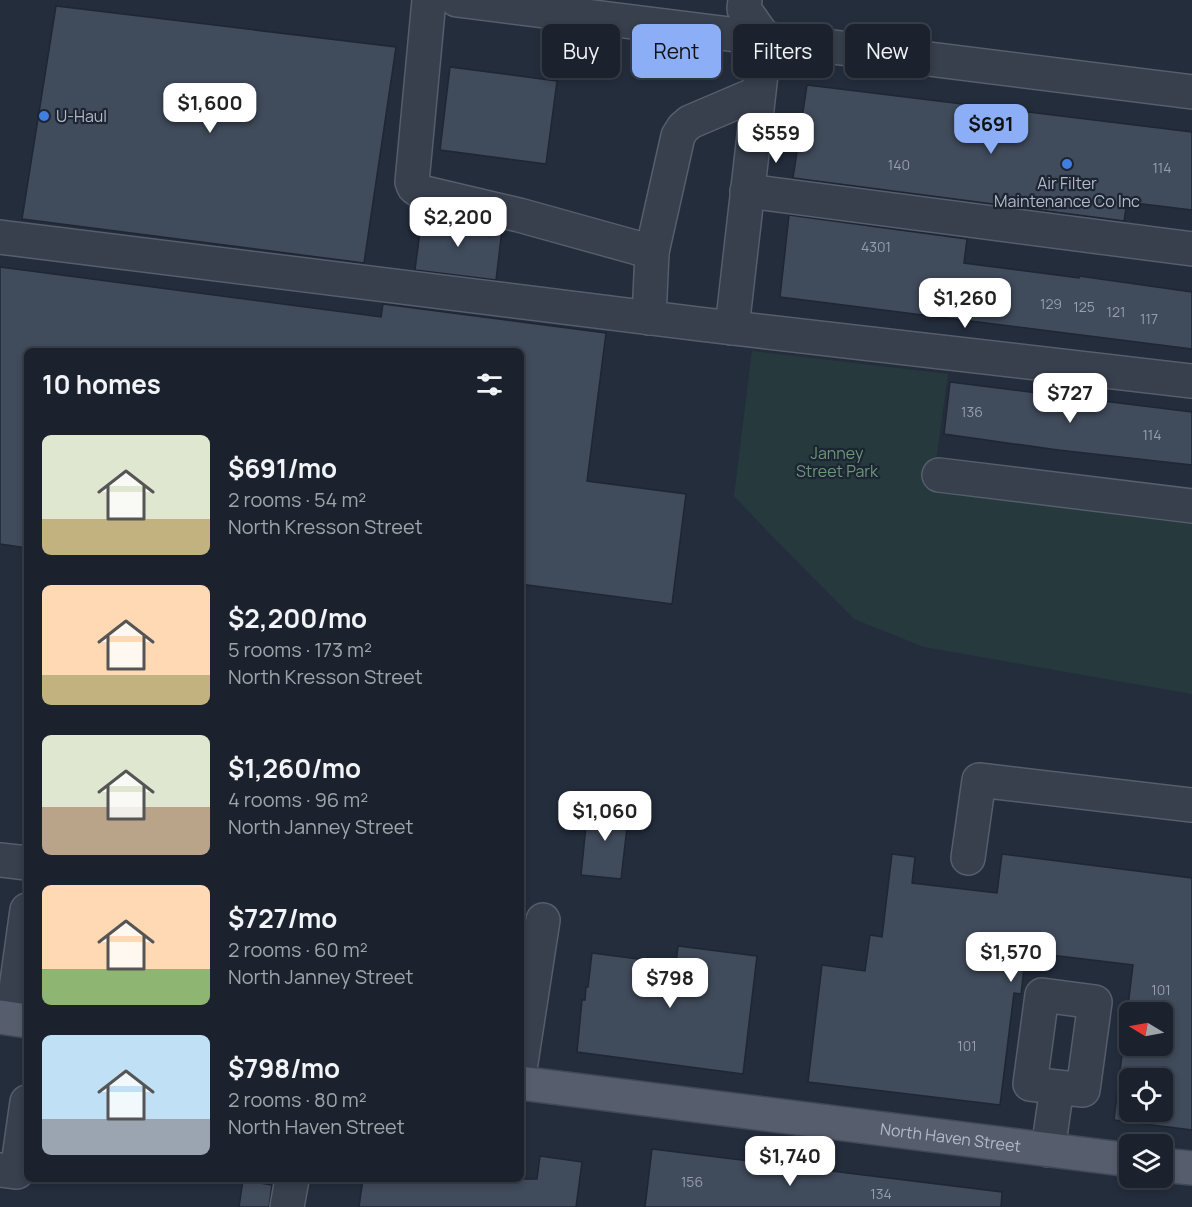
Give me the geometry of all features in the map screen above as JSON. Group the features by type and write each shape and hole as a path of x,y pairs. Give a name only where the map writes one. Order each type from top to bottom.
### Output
{"main road":[{"name":"North Haven Street","path":"524,1084 1119,1159"},
{"path":"1173,1166 1192,1168"}],"street":[{"path":"429,0 412,182 414,187 421,192 519,215 652,252"},
{"path":"457,0 586,7 733,33"},
{"path":"745,0 744,9 754,24"},
{"path":"833,47 1192,92"},
{"path":"732,328 760,78"},
{"path":"648,318 652,252 678,136 690,122 758,93"},
{"path":"747,191 1192,249"},
{"path":"0,237 648,318 1192,381"},
{"path":"939,475 1192,506"},
{"path":"968,858 979,780 1192,805"},
{"path":"0,860 24,863"},
{"path":"524,1043 543,920"},
{"path":"13,1019 24,933"},
{"path":"1048,1150 1058,1087"},
{"path":"0,1170 17,1172 24,1123"},
{"path":"287,1207 291,1182"}],"green space":[{"name":"Janney Street Park","path":"752,351 948,374 933,483 1192,516 1192,694 924,647 854,619 734,496"}],"building":[{"path":"56,6 396,47 364,263 22,219"},
{"path":"450,67 557,81 546,164 440,150"},
{"path":"807,85 1192,132 1192,210 1127,202 1124,221 793,178"},
{"path":"789,215 967,239 964,263 1192,292 1192,349 780,297"},
{"path":"422,216 462,221 502,230 496,280 415,270"},
{"path":"0,267 381,317 383,304 606,333 587,481 686,494 672,604 524,585 524,348 24,348 24,548 0,544"},
{"path":"950,382 1192,412 1192,465 944,434"},
{"path":"588,806 629,810 621,879 581,875"},
{"path":"892,854 915,857 912,883 997,893 1002,854 1192,878 1192,1130 1130,1122 1173,1122 1173,1068 1120,1068 1122,1056 1173,1056 1173,1002 1128,1002 1133,965 1026,952 1021,994 1014,993 1000,1105 808,1082 822,965 865,971 870,935 882,937"},
{"path":"678,946 757,956 743,1074 577,1052 582,1000 585,1000 586,987 588,987 592,953 676,964"},
{"path":"1119,1079 1119,1121 1114,1120"},
{"path":"652,1149 1002,1192 1001,1207 645,1207"},
{"path":"540,1156 582,1162 576,1207 359,1207 363,1182 524,1182 524,1179 537,1179"},
{"path":"243,1182 272,1185 269,1207 239,1207"}],"place":[{"name":"U-Haul","path":"44,116"},
{"name":"Air Filter Maintenance Co Inc","path":"1067,164"}]}
